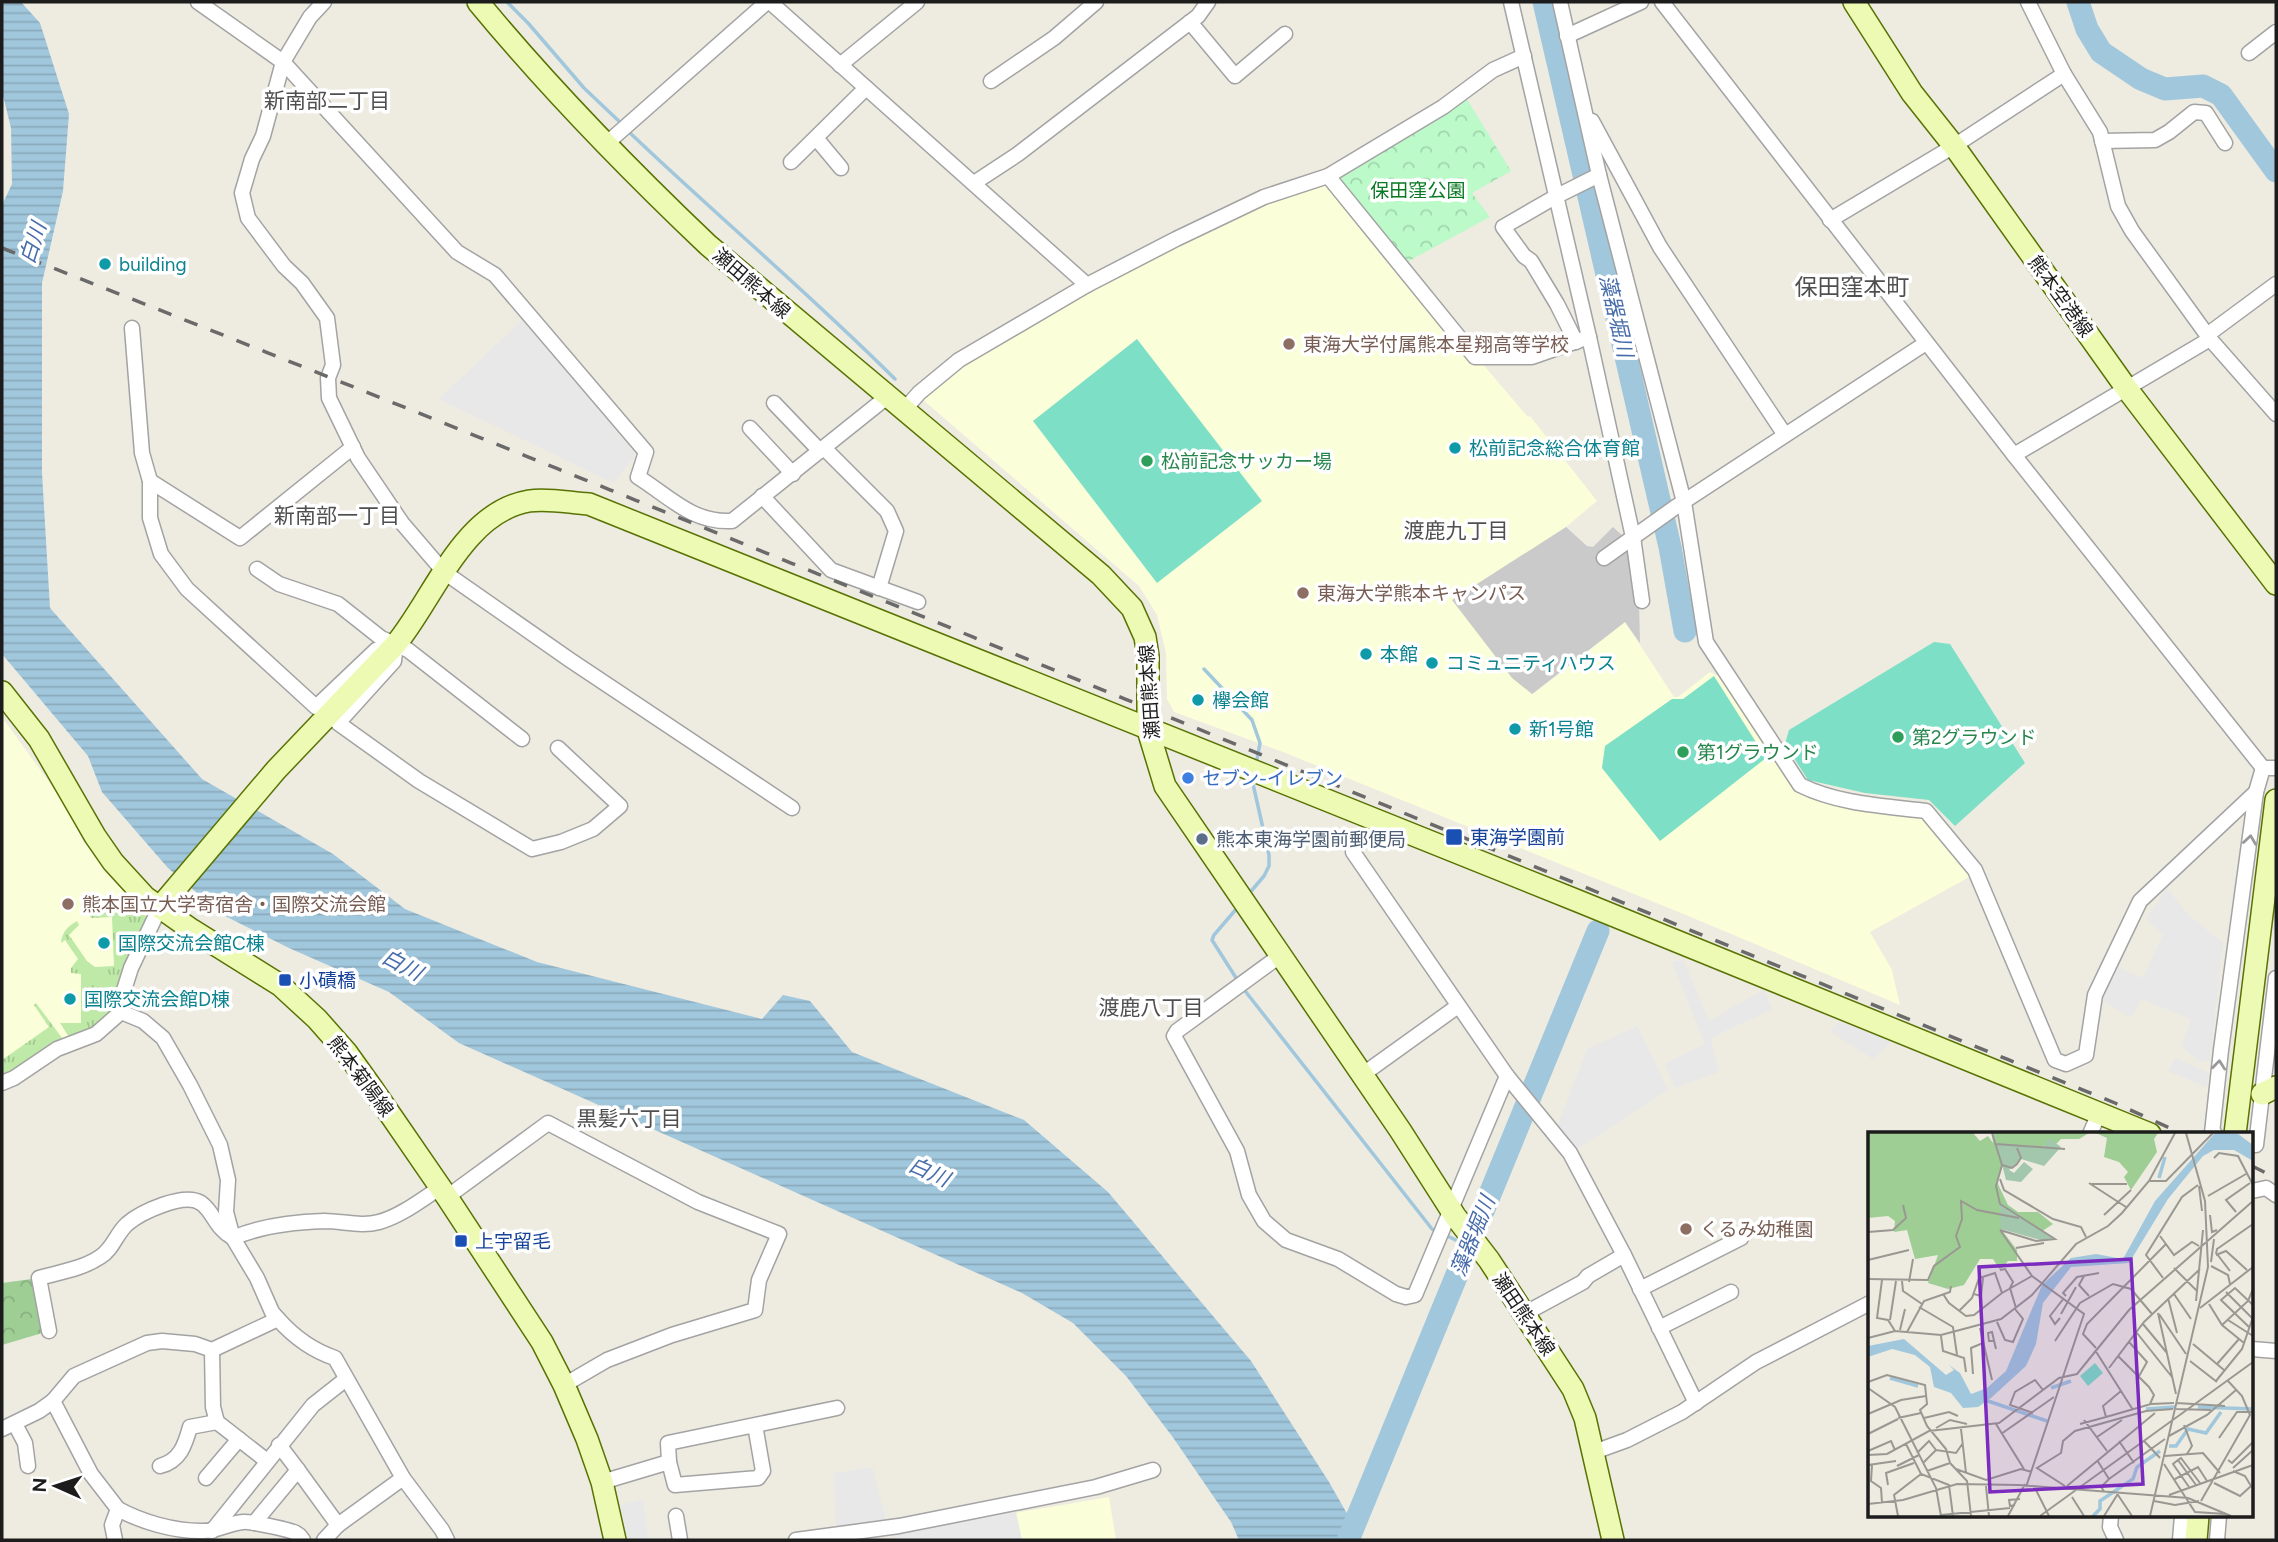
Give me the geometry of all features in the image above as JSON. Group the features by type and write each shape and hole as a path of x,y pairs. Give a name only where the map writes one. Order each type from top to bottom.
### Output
{"main road":[{"name":"瀬田熊本線","path":"478,2 517,50 606,144 708,245 1101,575 1132,608 1145,637 1148,656 1148,730 1165,786 1453,1213 1489,1260 1573,1389 1585,1418 1614,1540"},
{"name":"熊本空港線","path":"1854,2 1912,93 1954,146 2127,388 2276,584"},
{"path":"160,907 276,770 413,624 444,572 472,535 495,514 529,502 589,504 2145,1132"},
{"name":"熊本菊陽線","path":"2,692 39,739 113,862 145,897 280,985 317,1019 353,1062 444,1192 542,1342 587,1439 615,1540"},
{"path":"2235,1132 2275,807"},
{"path":"2196,1540 2198,1518"}],"street":[{"path":"198,2 283,62 457,252 495,275 646,452 638,477 692,514 715,522 732,521 822,449 895,403 919,393 959,360 1087,285 1264,197 1328,176 1443,107 1493,70 1524,57"},
{"path":"324,2 310,17 283,62 263,136 252,159 242,193 248,218 327,318 333,365 328,378 329,398 358,458 402,523 444,572 570,660 792,808"},
{"path":"606,144 768,2 1087,285"},
{"path":"840,65 917,2"},
{"path":"991,80 1054,38 1096,2"},
{"path":"974,183 1018,154 1198,16 1208,2"},
{"path":"1511,2 1555,197 1582,339 1633,537 1642,601"},
{"path":"1560,2 1584,107 1595,176 1680,504 1706,642 1800,785 1817,793 1869,804 1926,811 1975,870 2055,1060 2066,1064 2086,1055 2095,995 2140,901 2256,792 2269,768 2014,455 1662,2"},
{"path":"1567,36 1641,2"},
{"path":"2028,2 2064,74 2100,132 2118,206 2132,231 2208,337 2276,414"},
{"path":"1189,22 1235,76 1285,34"},
{"path":"2249,53 2276,32"},
{"path":"1830,220 1954,146 2064,74"},
{"path":"791,162 866,88"},
{"path":"1584,107 1660,247 1785,435"},
{"path":"2102,141 2155,139 2169,132 2194,112 2206,113 2225,143"},
{"path":"816,138 841,168"},
{"path":"1328,176 1475,357 1532,357 1582,339"},
{"path":"1582,339 1531,261 1524,256 1503,227 1595,176"},
{"path":"2014,455 2208,337 2276,285"},
{"path":"132,328 142,453 150,481 150,518 161,554 187,589 316,706 376,649 396,644"},
{"path":"1604,558 1680,504 1926,343"},
{"path":"774,403 887,511 896,531 879,588"},
{"path":"750,428 793,474"},
{"path":"150,481 240,538 353,447"},
{"path":"762,496 831,570 918,602"},
{"path":"257,569 279,584 338,604 381,638 408,650 522,739"},
{"path":"396,644 394,662 338,723 419,781 532,849 561,842 593,829 620,806 558,748"},
{"path":"2212,1132 2256,792"},
{"path":"1353,852 1507,1076 1570,1153 1624,1255 1696,1403"},
{"path":"2,1083 57,1049 96,1034 121,1012 131,968 160,907"},
{"path":"1281,955 1177,1031 1174,1036 1237,1151 1249,1195 1264,1221 1286,1240 1338,1259 1396,1294 1406,1297 1415,1295 1453,1213 1507,1076"},
{"path":"2254,1144 2269,1090 2276,978"},
{"path":"1362,1075 1458,1006"},
{"path":"121,1012 144,1021 163,1038 214,1132 226,1172 226,1212 233,1238 257,1278 272,1312 300,1341 334,1358 403,1478 447,1540"},
{"path":"2091,1132 2099,1113"},
{"path":"49,1331 39,1278 88,1264 99,1258 108,1252 126,1225 152,1210 172,1202 191,1199 203,1204 223,1233 233,1238 290,1224 326,1221 368,1224 381,1222 444,1192 548,1123 698,1202 779,1234 759,1280 755,1310 672,1335 620,1355 564,1385"},
{"path":"2254,1191 2266,1188 2276,1195"},
{"path":"1640,1289 1741,1238"},
{"path":"1524,1314 1583,1282 1588,1276 1624,1255"},
{"path":"1660,1328 1731,1292"},
{"path":"1594,1452 1639,1434 1696,1403 1756,1362 1868,1304"},
{"path":"28,1466 24,1443 8,1426 53,1401 74,1376 147,1343 162,1341 195,1344 212,1350 278,1319"},
{"path":"2254,1349 2276,1350"},
{"path":"212,1350 217,1422 267,1461"},
{"path":"212,1531 313,1405 346,1379"},
{"path":"53,1401 90,1474 118,1508 145,1521 181,1529 212,1531 244,1521 297,1533 303,1540"},
{"path":"755,1425 763,1471 758,1478 675,1485 669,1462 668,1443 837,1408"},
{"path":"160,1466 175,1459 190,1427 217,1422"},
{"path":"206,1478 239,1439"},
{"path":"279,1446 338,1525"},
{"path":"601,1482 669,1462"},
{"path":"254,1523 298,1470"},
{"path":"796,1540 899,1526 1096,1487 1153,1470"},
{"path":"324,1540 338,1525 403,1478"},
{"path":"115,1540 112,1525 118,1508"},
{"path":"676,1516 680,1540"},
{"path":"2111,1518 2110,1527 2116,1540"},
{"path":"2180,1540 2182,1518"},
{"path":"2217,1540 2219,1518"}],"shaded area":[{"name":"東海大学熊本キャンパス","path":"1326,181 1528,417 1530,416 1597,501 1566,527 1533,694 1625,622 1674,697 1678,697 1710,672 1720,677 1755,732 1794,785 1924,817 1971,876 1870,932 1892,970 1900,1005 1283,752 1174,712 1167,699 1166,653 1157,615 1139,586 922,399 983,352 1045,312 1276,196"},
{"path":"523,319 636,455 613,483 439,399"},
{"path":"1566,527 1587,546 1593,547 1613,527 1625,538 1639,602 1640,643 1625,622 1532,694 1512,678 1452,600"},
{"name":"熊本国立大学寄宿舎・国際交流会館","path":"2,717 65,804 83,841 109,876 154,922 115,1010 2,1078"},
{"path":"2167,888 2188,915 2223,943 2210,1061 2199,1061 2182,1046 2191,1019 2141,999 2131,1018 2103,1000 2109,964 2143,978 2163,935 2147,918"},
{"path":"1683,960 1709,1021 1764,990 1772,1009 1711,1038 1718,1072 1675,1088 1665,1064 1705,1044 1672,962"},
{"path":"1841,1021 1891,1042 1873,1059 1830,1031"},
{"path":"1637,1026 1668,1090 1575,1150 1557,1128 1587,1049"},
{"path":"2175,1058 2209,1073 2206,1087 2168,1071"},
{"path":"872,1467 887,1523 836,1530 834,1473"},
{"path":"1109,1497 1116,1540 892,1540 891,1534"},
{"path":"643,1499 648,1540 625,1540 618,1506"},
{"path":"1016,1512 1022,1540 892,1540 891,1534"}],"green space":[{"name":"保田窪公園","path":"1465,96 1511,171 1472,193 1490,217 1407,262 1341,183 1342,173"},
{"name":"松前記念サッカー場","path":"1137,339 1262,501 1157,583 1033,421"},
{"name":"第2グラウンド","path":"1934,642 1950,644 2025,763 1955,826 1929,800 1865,793 1808,780 1785,744 1789,730"},
{"name":"第1グラウンド","path":"1714,676 1766,758 1660,841 1602,768 1605,746 1672,699 1683,699"},
{"path":"107,902 133,907 154,922 115,1010 104,1022 71,1040 60,1023 81,1023 81,974 71,973 71,968 78,959 65,940 61,943 62,939 66,930 77,921 79,925 69,935 87,961 95,967 114,966 112,917 91,918 88,912 98,904"},
{"path":"36,1003 65,1042 10,1074 2,1074 2,1060 49,1027 34,1005"},
{"path":"39,1278 49,1331 2,1345 2,1283"}],"water":[{"name":"白川","path":"2,2 21,2 40,23 69,114 63,191 42,283 42,473 50,608 202,779 333,854 405,909 537,962 762,1019 783,995 810,1001 852,1052 1024,1120 1108,1192 1251,1361 1329,1482 1362,1540 1239,1540 1231,1522 1172,1436 1126,1376 1073,1323 1022,1293 459,1043 389,992 289,948 223,915 168,868 102,792 88,756 2,654 2,205 12,184 11,128 2,91"}],"waterway":[{"path":"507,2 584,88 623,125"},
{"name":"藻器堀川","path":"1544,2 1670,547 1685,631"},
{"path":"2078,2 2087,29 2101,52 2141,79 2165,89 2203,86 2221,95 2276,171"},
{"path":"628,131 895,379"},
{"path":"1204,669 1252,720 1260,743 1256,765"},
{"path":"1247,896 1269,866 1254,780"},
{"path":"1238,907 1212,940 1238,981"},
{"name":"藻器堀川","path":"1348,1540 1598,931"},
{"path":"1242,987 1432,1229 1438,1232"},
{"path":"1445,1235 1460,1242"}],"railway":[{"path":"2,248 796,565 2115,1103 2179,1132"},
{"path":"2254,1167 2276,1178"}],"place":[{"name":"building","path":"105,264"},
{"name":"東海大学付属熊本星翔高等学校","path":"1289,344"},
{"name":"松前記念総合体育館","path":"1455,448"},
{"name":"松前記念サッカー場","path":"1147,461"},
{"name":"東海大学熊本キャンパス","path":"1303,593"},
{"name":"本館","path":"1366,654"},
{"name":"コミュニティハウス","path":"1432,663"},
{"name":"欅会館","path":"1198,700"},
{"name":"新1号館","path":"1515,729"},
{"name":"第2グラウンド","path":"1898,737"},
{"name":"第1グラウンド","path":"1683,752"},
{"name":"セブン-イレブン","path":"1188,778"},
{"name":"東海学園前","path":"1454,837"},
{"name":"熊本東海学園前郵便局","path":"1202,839"},
{"name":"熊本国立大学寄宿舎・国際交流会館","path":"68,904"},
{"name":"国際交流会館C棟","path":"104,943"},
{"name":"小磧橋","path":"285,980"},
{"name":"国際交流会館D棟","path":"70,999"},
{"name":"くるみ幼稚園","path":"1686,1229"},
{"name":"上宇留毛","path":"461,1241"}],"district":[{"name":"新南部二丁目","path":"327,101"},
{"name":"保田窪本町","path":"1852,287"},
{"name":"新南部一丁目","path":"337,516"},
{"name":"渡鹿九丁目","path":"1456,531"},
{"name":"渡鹿八丁目","path":"1151,1008"},
{"name":"黒髪六丁目","path":"629,1119"}]}
